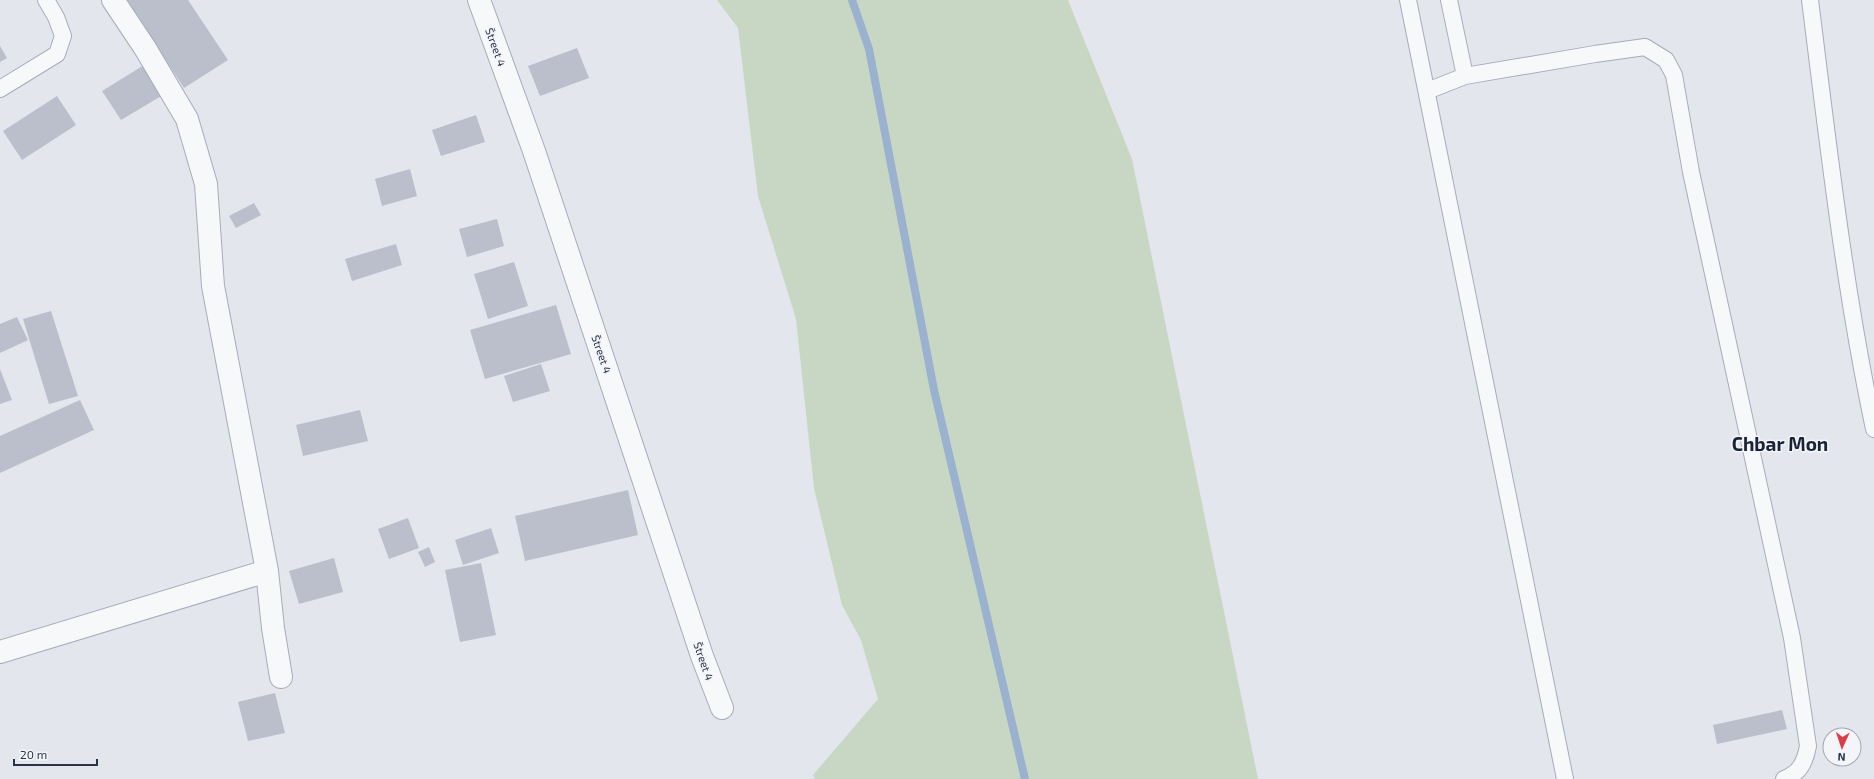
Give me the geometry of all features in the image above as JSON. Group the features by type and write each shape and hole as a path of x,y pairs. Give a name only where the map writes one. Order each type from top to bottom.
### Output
{"street":[{"path":"113,0 145,48 187,119 206,184 212,286 267,571 273,628 281,677"},
{"name":"S̄treet 4","path":"479,0 534,151 673,565 702,656 722,708"},
{"path":"0,652 267,571"}],"lane":[{"path":"0,89 57,54 63,36 56,16 46,0"},
{"path":"1408,0 1565,779"},
{"path":"1449,0 1465,76"},
{"path":"1810,0 1831,160 1862,372 1874,429"},
{"path":"1427,91 1465,76 1594,54 1645,47 1666,60 1674,75 1692,172 1792,638 1808,746 1805,762 1791,776 1784,779"}],"green space":[{"path":"717,0 1068,0 1132,159 1258,779 815,779 813,775 878,699 861,640 842,605 814,488 796,319 758,196 738,28"}],"building":[{"path":"126,0 188,0 228,60 184,88"},
{"path":"0,46 7,58 0,62"},
{"path":"577,48 589,78 540,96 528,66"},
{"path":"144,65 163,95 121,120 102,91"},
{"path":"57,96 76,125 22,160 3,131"},
{"path":"476,115 485,142 441,156 432,130"},
{"path":"410,169 417,196 382,206 375,179"},
{"path":"254,203 261,215 236,228 229,216"},
{"path":"497,219 504,246 467,257 459,229"},
{"path":"396,244 402,265 352,281 345,259"},
{"path":"514,262 528,306 488,319 474,274"},
{"path":"556,305 571,354 485,379 470,330"},
{"path":"51,311 78,396 49,404 23,319"},
{"path":"17,317 28,340 0,353 0,324"},
{"path":"541,364 550,391 513,402 504,376"},
{"path":"0,369 12,400 0,404"},
{"path":"80,400 94,430 0,473 0,436"},
{"path":"360,410 368,441 303,456 296,425"},
{"path":"628,490 638,535 525,561 515,516"},
{"path":"408,518 419,548 389,559 378,529"},
{"path":"491,528 499,553 463,565 455,540"},
{"path":"429,547 435,562 425,567 418,552"},
{"path":"334,558 343,592 299,604 289,571"},
{"path":"481,563 496,635 460,642 445,570"},
{"path":"275,693 285,733 248,741 238,702"},
{"path":"1782,710 1787,729 1717,744 1713,725"}],"waterway":[{"path":"852,0 869,49 934,390 1025,779"}],"district":[{"name":"Chbar Mon","path":"1780,443"}]}
